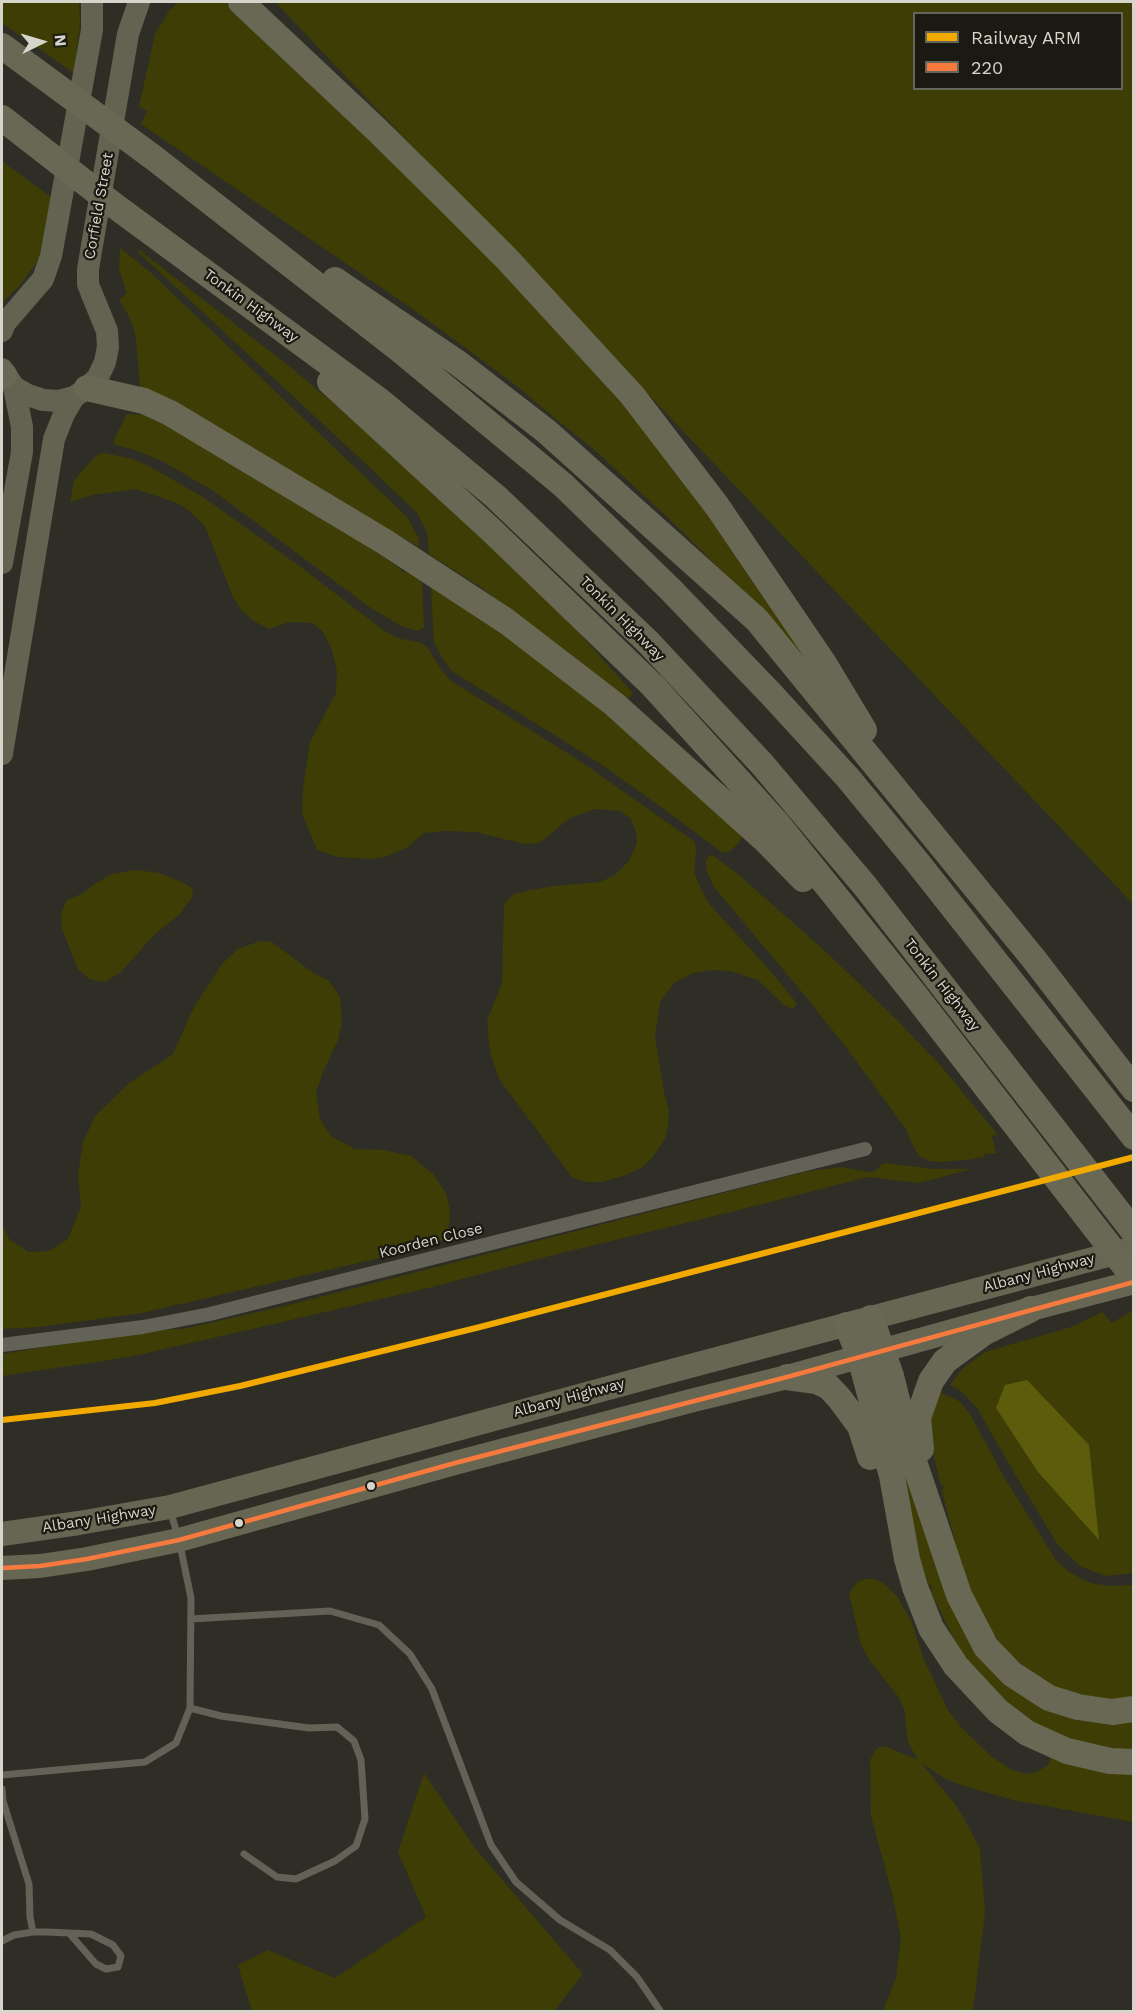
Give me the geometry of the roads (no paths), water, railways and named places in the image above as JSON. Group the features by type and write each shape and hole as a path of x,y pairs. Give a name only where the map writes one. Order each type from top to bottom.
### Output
{"highway":[{"path":"241,2 507,259 632,395 717,506 823,662 908,805"},
{"path":"2,46 154,158 400,350 563,485 670,589 848,778 1134,1137"},
{"name":"Tonkin Highway","path":"2,118 142,226 380,401 495,496 648,642 762,764 865,886 1134,1232"},
{"path":"188,186 287,248 458,363 546,431 757,620 1033,958 1134,1089"},
{"path":"2,1568 40,1566 87,1559 179,1540 466,1460 683,1402 787,1377 1134,1280 915,995 776,822 653,686 490,529 232,292"},
{"path":"81,392 144,401 170,413 385,542 506,621 614,704 765,840 915,995"},
{"name":"Albany Highway","path":"2,1534 170,1507 1134,1248"},
{"path":"924,1491 918,1418 931,1381 945,1361 985,1332 1031,1309"},
{"path":"871,1318 871,1354 907,1559 931,1628 956,1666 998,1711 1027,1732 1067,1751 1110,1761 1134,1762"},
{"path":"847,1325 891,1376 908,1444 959,1595 986,1647 1012,1674 1049,1698 1078,1707 1112,1712 1134,1709"},
{"path":"787,1377 816,1381 829,1388 860,1426 882,1499 907,1559"}],"main road":[{"path":"2,331 5,323 43,279 51,256 92,30 92,2"},
{"name":"Corfield Street","path":"2,754 54,440 64,414 81,392 98,377 108,347 107,331 88,284 88,269 128,34 139,2"},
{"path":"5,376 28,396 43,400 59,401 81,392"},
{"path":"2,563 22,452 22,427 5,376"}],"street":[{"name":"Koorden Close","path":"2,1345 143,1327 210,1314 865,1149"}],"lane":[{"path":"2,1775 145,1762 176,1743 190,1708 191,1598 170,1507"},
{"path":"191,1619 330,1611 379,1625 410,1654 432,1689 491,1845 516,1882 560,1920 610,1950 637,1977 661,2012"},
{"path":"190,1708 254,1721 309,1728 337,1727 354,1741 361,1760 365,1819 356,1846 334,1861 296,1879 277,1877 244,1854"},
{"path":"2,1789 6,1810 29,1884 33,1932"},
{"path":"2,1941 14,1935 33,1932 69,1933 91,1934 113,1945 121,1956 118,1967 106,1968 96,1964 69,1933"}],"rail line":[{"name":"ARM","path":"2,1420 155,1403 240,1386 480,1327 1134,1157"}]}
